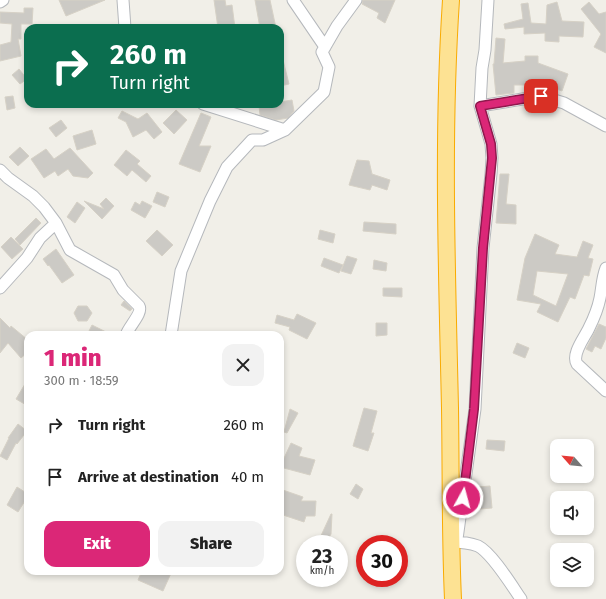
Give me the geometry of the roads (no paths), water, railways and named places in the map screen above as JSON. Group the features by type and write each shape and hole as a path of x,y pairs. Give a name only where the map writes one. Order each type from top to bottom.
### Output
{"highway":[{"path":"451,0 447,65 446,219 454,542 453,599"}],"street":[{"path":"0,2 4,0"},
{"path":"123,0 125,24"},
{"path":"293,0 325,47"},
{"path":"172,331 181,271 210,201 227,167 252,140 263,140 285,130 324,92 329,67 322,52 337,26 356,0"},
{"path":"488,0 480,106 491,144 491,174 483,248 474,409 454,542 479,546 485,551 498,566 521,599"},
{"path":"480,106 541,96 564,103 606,126"},
{"path":"216,108 285,130"},
{"path":"3,177 33,196 56,223 70,250 114,275 123,290 140,307 140,312 128,331"},
{"path":"0,288 27,258 40,238 56,223"},
{"path":"606,268 602,277 600,298 595,314 588,332 576,352 575,359 577,364 606,391"}]}
